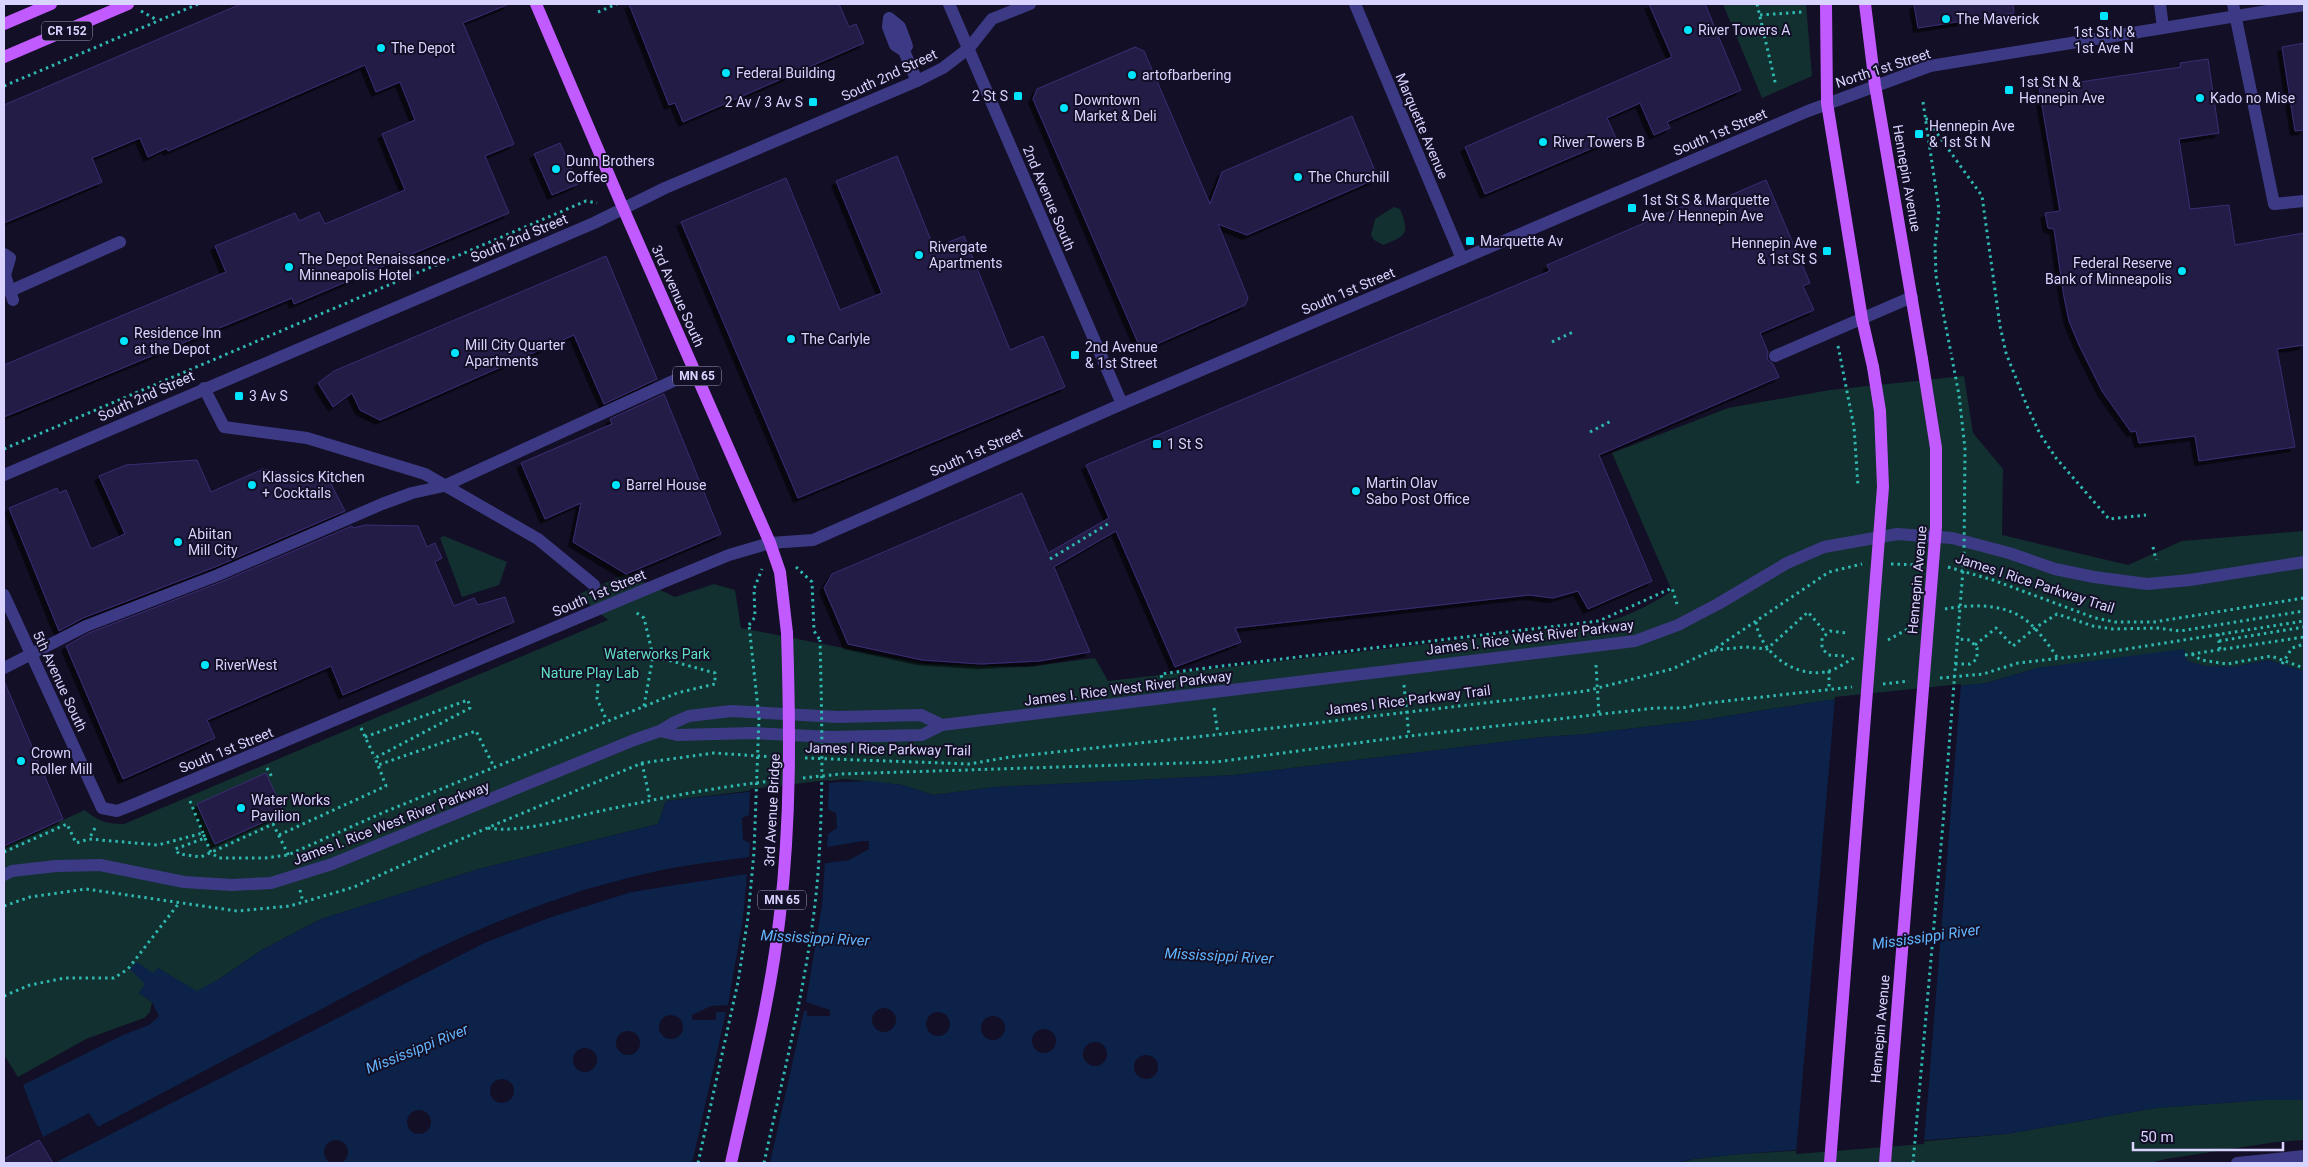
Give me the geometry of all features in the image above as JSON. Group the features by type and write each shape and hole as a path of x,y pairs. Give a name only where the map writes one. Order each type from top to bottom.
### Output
{"main road":[{"name":"CR 152","path":"4,24 51,4"},
{"name":"CR 152","path":"4,57 128,4"},
{"name":"3rd Avenue South","path":"536,4 770,543 780,572 787,633"},
{"path":"1826,4 1827,103 1862,319 1873,367 1880,411 1883,487 1830,1163"},
{"name":"Hennepin Avenue","path":"1865,4 1875,85 1936,448 1936,526 1885,1163"},
{"name":"3rd Avenue Bridge","path":"731,1163 762,1020 780,915 790,788 787,633"}],"street":[{"name":"2nd Avenue South","path":"949,4 1122,404"},
{"name":"South 2nd Street","path":"4,475 594,223 623,208 917,81 943,68 969,48 992,20 1030,4"},
{"name":"Marquette Avenue","path":"1355,4 1462,259"},
{"path":"2160,4 2163,28"},
{"name":"North 1st Street","path":"1827,103 1930,66 2163,28 2234,10 2304,5"},
{"path":"2234,10 2274,204 2304,201"},
{"path":"904,51 917,81"},
{"name":"South 1st Street","path":"130,806 729,555 770,543 813,540 1122,404 1827,103"},
{"path":"4,254 10,258 5,275 7,292 120,242"},
{"path":"1775,356 1912,297"},
{"path":"6,668 86,626 218,575 382,504 412,493 444,486 695,371"},
{"path":"204,388 224,427 307,438 425,474 538,539 594,586"},
{"name":"James I. Rice West River Parkway","path":"660,731 677,735 752,733 831,737 922,735 942,725 1635,641 1678,625 1718,604 1787,563 1824,548 1897,534 1952,538 2055,569 2094,577 2148,584 2190,580 2304,562"},
{"name":"5th Avenue South","path":"4,595 102,808 117,811 130,806"},
{"name":"James I. Rice West River Parkway","path":"4,875 12,871 56,866 100,865 184,882 232,885 271,883 332,864 660,731 689,716 731,711 838,717 921,715 942,725"},
{"path":"2237,1163 2304,1156"}],"path":[{"path":"4,86 198,4"},
{"path":"598,12 617,4"},
{"path":"1757,4 1776,86"},
{"path":"1760,16 1803,12"},
{"path":"1913,1163 1964,557 1965,449 1959,395 1936,276 1935,246 1939,210 1923,102"},
{"path":"1926,118 1982,196 2002,335 2016,380 2040,434 2066,470 2109,519 2146,515"},
{"path":"4,449 586,201"},
{"path":"1552,342 1575,331"},
{"path":"1835,331 1854,427 1858,486"},
{"path":"1590,432 1613,420"},
{"path":"1050,559 1112,522"},
{"path":"2153,547 2156,560"},
{"name":"James I Rice Parkway Trail","path":"802,758 969,764 1010,756 1214,735 1598,688 1672,669 1713,650 1829,572 1866,564"},
{"path":"1889,564 1925,565"},
{"name":"James I Rice Parkway Trail","path":"1943,565 1994,580 2095,618 2116,622 2160,621 2304,598"},
{"path":"764,1163 803,979 817,885 823,786 820,640 814,631 812,582"},
{"path":"1163,684 1161,674 1181,671 1599,621 1672,588 1677,604"},
{"path":"698,1163 739,973 754,852 759,718 749,626 755,617 754,589"},
{"path":"1938,613 1946,608 1986,605 2011,612 2026,619 2057,657"},
{"path":"627,607 644,618 653,656 644,706"},
{"path":"1713,650 1746,647 1767,649 1808,612 1826,633"},
{"path":"1975,645 1996,628 2013,646 2035,628 2057,614 2093,626 2180,631 2304,612"},
{"path":"1935,679 1982,674 2018,662 2095,654 2304,621"},
{"path":"1756,622 1757,631 1767,649 1794,669 1809,672 1829,671 1862,653"},
{"path":"1879,644 1921,622"},
{"path":"2219,641 2304,627"},
{"path":"1844,656 1828,655 1822,648 1822,638 1826,633 1830,632 1847,633"},
{"path":"2218,634 2220,650"},
{"path":"2185,655 2304,637"},
{"path":"1955,664 1970,664 1977,659 1977,648 1975,645 1970,640 1958,639"},
{"path":"2283,663 2292,648 2304,644"},
{"path":"2192,654 2200,660 2227,664 2271,656 2283,663 2304,668"},
{"path":"190,801 211,853 219,858 265,858 288,855 494,767 644,706 677,693 715,684 715,673 653,656"},
{"path":"1596,665 1599,715"},
{"path":"1829,671 1829,690"},
{"path":"1877,685 1916,681"},
{"path":"598,684 597,699 607,721"},
{"path":"1404,685 1408,710 1409,736"},
{"path":"793,779 840,774 1216,762 1409,736 1858,687"},
{"path":"366,737 468,700 470,708 375,758"},
{"path":"279,835 386,786 361,728"},
{"path":"378,765 476,731 494,767"},
{"path":"774,781 650,800 532,825 498,830 488,828 642,763 714,753 783,757"},
{"path":"642,763 650,800"},
{"path":"267,768 272,779"},
{"path":"4,852 67,824 76,843 89,838 158,845 202,833"},
{"path":"205,838 175,849 179,854 200,857 273,824 288,855"},
{"path":"89,838 95,828"},
{"path":"4,996 30,985 65,978 114,978 128,970 180,903"}],"green space":[{"path":"1723,4 1806,4 1812,76 1762,98"},
{"path":"1394,207 1400,209 1405,224 1404,233 1397,239 1383,245 1374,240 1371,235 1375,219"},
{"path":"1964,376 1973,433 2003,469 2002,535 2128,565 2182,541 2304,531 2304,671 2268,660 2233,667 2205,666 2187,661 2184,650 2037,668 1986,683 1821,701 1709,719 1587,734 1543,737 1235,775 995,787 933,795 902,785 845,779 666,801 658,824 479,869 321,919 260,951 197,992 158,968 139,993 152,1002 150,1012 144,1018 86,1039 18,1077 4,1055 4,847 85,810 103,821 124,824 608,620 577,595 626,574 675,597 714,584 735,590 741,628 925,664 1026,667 1095,658 1108,681 1599,624 1637,611 1672,591 1612,453 1728,408 1830,390"},
{"path":"444,536 507,562 499,585 462,597 440,538"},
{"path":"2264,1100 2304,1100 2304,1140 2276,1142 2151,1163 1679,1163 1694,1159 1741,1154 1861,1147 2006,1134 2156,1108"}],"water":[{"name":"Mississippi River","path":"2184,649 2187,661 2205,666 2233,667 2268,660 2304,671 2304,1100 2264,1100 2156,1108 2006,1134 1741,1154 1693,1159 1677,1163 54,1163 486,942 551,917 631,892 698,880 849,860 868,849 868,842 864,841 840,846 668,869 604,884 511,916 422,956 98,1127 89,1113 43,1137 23,1085 123,1035 149,1025 159,1016 152,1002 139,993 145,984 130,969 137,962 153,973 158,968 197,991 221,978 260,951 321,919 479,869 658,824 666,801 839,782 871,781 902,785 933,795 995,787 1235,775 1543,737 1587,734 1709,719 1821,701 1986,683 2037,668"}],"pier":[{"path":"1961,684 1924,1144 1796,1154 1835,697"},
{"path":"829,780 828,809 836,813 837,828 828,834 827,847 869,841 869,849 849,860 825,863 822,905 806,1002 830,1010 830,1016 807,1016 807,1011 804,1011 770,1163 692,1163 726,1012 716,1012 716,1020 692,1020 692,1015 711,1006 728,1005 743,918 747,874 631,892 551,917 486,942 54,1163 52,1162 451,955 520,926 597,898 631,889 848,857 866,848 866,844 712,863 667,871 584,892 502,923 423,959 100,1130 96,1129 422,956 501,921 583,890 667,869 749,857 750,843 743,840 742,818 749,815 750,789"},
{"path":"884,1008 889,1009 895,1015 895,1025 889,1031 884,1032 879,1031 873,1025 872,1020 873,1015 879,1009"},
{"path":"938,1012 947,1015 950,1024 947,1033 938,1036 929,1033 926,1024 929,1015"},
{"path":"671,1015 676,1016 682,1022 682,1032 676,1038 671,1039 666,1038 660,1032 659,1027 660,1022 666,1016"},
{"path":"993,1016 998,1017 1004,1023 1004,1033 998,1039 993,1040 988,1039 982,1033 981,1028 982,1023 988,1017"},
{"path":"1044,1029 1049,1030 1055,1036 1055,1046 1049,1052 1044,1053 1039,1052 1033,1046 1032,1041 1033,1036 1039,1030"},
{"path":"628,1031 633,1032 639,1038 639,1048 633,1054 628,1055 623,1054 617,1048 616,1043 617,1038 623,1032"},
{"path":"1095,1042 1104,1045 1107,1054 1104,1063 1095,1066 1086,1063 1083,1054 1086,1045"},
{"path":"585,1048 590,1049 596,1055 596,1065 590,1071 585,1072 580,1071 574,1065 573,1060 574,1055 580,1049"},
{"path":"1146,1055 1151,1056 1157,1062 1157,1072 1151,1078 1146,1079 1141,1078 1135,1072 1134,1067 1135,1062 1141,1056"},
{"path":"502,1079 507,1080 513,1086 513,1096 507,1102 502,1103 497,1102 491,1096 490,1091 491,1086 497,1080"},
{"path":"419,1110 424,1111 430,1117 430,1127 424,1133 419,1134 414,1133 408,1127 407,1122 408,1117 414,1111"},
{"path":"336,1140 344,1144 348,1152 344,1160 336,1164 328,1160 324,1152 328,1144"}],"building":[{"path":"241,4 509,4 463,23 514,144 485,156 509,213 294,304 292,298 4,417 4,365 226,272 215,246 295,213 299,221 319,212 325,224 405,190 382,134 415,120 400,82 376,92 365,65 168,151 167,148 148,157 140,138 92,158 102,182 4,223 4,105"},
{"name":"Federal Building","path":"629,4 839,4 849,27 856,24 864,43 683,122 675,103 669,105"},
{"path":"1649,4 1705,4 1741,90 1667,122 1670,128 1654,135 1640,103 1607,118 1616,138 1485,194 1465,147 1672,57"},
{"name":"The Maverick","path":"1914,4 2013,4 2014,13 1918,28"},
{"path":"2304,43 2304,130 2295,131 2282,47"},
{"path":"1135,47 1144,51 1210,204 1222,172 1352,116 1378,178 1247,235 1218,224 1248,298 1245,305 1148,348 1139,345 1033,99 1037,89"},
{"name":"Federal Reserve Bank of Minneapolis","path":"2208,59 2219,133 2179,139 2190,209 2229,205 2235,245 2304,233 2304,345 2277,349 2295,447 2199,461 2195,436 2139,443 2136,431 2131,432 2102,391 2079,345 2069,321 2054,229 2048,228 2045,213 2060,211 2039,88 2181,67 2180,63"},
{"name":"Dunn Brothers Coffee","path":"560,143 578,184 552,195 534,154"},
{"path":"897,156 934,248 964,236 1010,350 1043,336 1065,387 798,498 681,222 786,178 840,310 882,293 836,181"},
{"name":"Martin Olav Sabo Post Office","path":"1766,180 1810,283 1803,286 1814,310 1760,333 1768,352 1767,359 1773,364 1779,377 1599,455 1652,581 1588,609 1578,591 1553,598 1529,595 1235,628 1241,642 1175,667 1116,531 1054,567 1090,652 1040,661 981,664 922,660 848,644 824,588 832,574 1022,493 1048,553 1109,518 1086,465 1550,271 1547,265 1702,198 1705,206"},
{"name":"Mill City Quarter Apartments","path":"606,256 657,379 604,404 574,335 380,420 360,410 352,393 333,407 318,383 334,371"},
{"name":"Barrel House","path":"664,394 721,534 626,574 573,542 581,503 545,519 521,463 612,424 610,419"},
{"name":"Abiitan Mill City","path":"197,460 211,492 263,469 331,484 345,511 215,567 83,618 59,631 9,508 57,488 59,493 66,490 91,549 125,534 99,476 126,465"},
{"name":"RiverWest","path":"366,525 418,526 427,547 435,543 442,558 435,562 454,606 474,598 478,605 505,597 514,622 343,695 331,666 207,720 215,738 123,779 66,646 89,633 221,582 352,526 353,528"},
{"name":"Crown Roller Mill","path":"4,681 63,819 4,846"},
{"name":"Water Works Pavilion","path":"266,773 284,813 215,844 197,804"},
{"path":"39,1140 53,1163 4,1163 4,1159"}],"place":[{"name":"1st St N & 1st Ave N","path":"2104,16"},
{"name":"The Maverick","path":"1946,19"},
{"name":"River Towers A","path":"1688,30"},
{"name":"The Depot","path":"381,48"},
{"name":"Federal Building","path":"726,73"},
{"name":"artofbarbering","path":"1132,75"},
{"name":"1st St N & Hennepin Ave","path":"2009,90"},
{"name":"2 St S","path":"1018,96"},
{"name":"Kado no Mise","path":"2200,98"},
{"name":"2 Av / 3 Av S","path":"813,102"},
{"name":"Downtown Market & Deli","path":"1064,108"},
{"name":"Hennepin Ave & 1st St N","path":"1919,134"},
{"name":"River Towers B","path":"1543,142"},
{"name":"Dunn Brothers Coffee","path":"556,169"},
{"name":"The Churchill","path":"1298,177"},
{"name":"1st St S & Marquette Ave / Hennepin Ave","path":"1632,208"},
{"name":"Marquette Av","path":"1470,241"},
{"name":"Hennepin Ave & 1st St S","path":"1827,251"},
{"name":"Rivergate Apartments","path":"919,255"},
{"name":"The Depot Renaissance Minneapolis Hotel","path":"289,267"},
{"name":"Federal Reserve Bank of Minneapolis","path":"2182,271"},
{"name":"The Carlyle","path":"791,339"},
{"name":"Residence Inn at the Depot","path":"124,341"},
{"name":"Mill City Quarter Apartments","path":"455,353"},
{"name":"2nd Avenue & 1st Street","path":"1075,355"},
{"name":"3 Av S","path":"239,396"},
{"name":"1 St S","path":"1157,444"},
{"name":"Klassics Kitchen + Cocktails","path":"252,485"},
{"name":"Barrel House","path":"616,485"},
{"name":"Martin Olav Sabo Post Office","path":"1356,491"},
{"name":"Abiitan Mill City","path":"178,542"},
{"name":"RiverWest","path":"205,665"},
{"name":"Crown Roller Mill","path":"21,761"},
{"name":"Water Works Pavilion","path":"241,808"}],"park label":[{"name":"Waterworks Park","path":"657,654"},
{"name":"Nature Play Lab","path":"590,673"}]}
